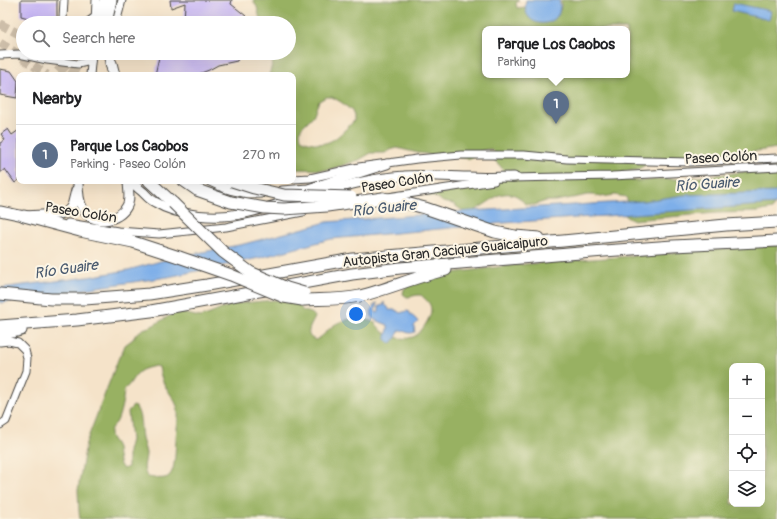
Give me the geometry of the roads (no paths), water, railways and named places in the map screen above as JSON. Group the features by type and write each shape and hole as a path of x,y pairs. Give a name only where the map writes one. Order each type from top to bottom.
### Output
{"highway":[{"path":"110,60 113,72"},
{"path":"152,184 223,252 250,272 303,296"},
{"path":"188,184 197,190 232,202 265,208 284,209 326,206 384,198"},
{"path":"241,184 284,195 384,198 425,208 495,232 508,235 563,241"},
{"path":"24,216 80,231 133,242 231,275 284,297 303,296 341,299 360,296 428,274 486,261"},
{"name":"Autopista Gran Cacique Guaicaipuro","path":"0,294 51,299 85,299 149,294 207,285 353,258 563,241 726,225 777,222"},
{"name":"Autopista Gran Cacique Guaicaipuro","path":"0,326 151,311 352,274 400,268 658,247 777,241"},
{"path":"0,334 50,322"}],"main road":[{"path":"98,16 106,0"},
{"path":"106,0 106,16"},
{"path":"108,16 112,0"},
{"path":"216,184 238,192 258,193 308,189 387,164"},
{"path":"134,184 154,202 160,205 172,210 212,217 244,214 345,185 381,178 430,175 514,178"},
{"path":"0,211 24,216 60,214 67,212 75,199 78,184"},
{"path":"78,184 80,202 83,210 94,220 107,220 119,215 128,206 128,184"}],"street":[{"path":"63,16 64,0"},
{"path":"96,0 96,16"},
{"path":"118,16 122,0"},
{"path":"0,55 16,54"},
{"path":"47,60 78,64 86,60"},
{"path":"90,72 92,60"},
{"path":"111,60 118,72"},
{"name":"Paseo Colón","path":"296,179 310,178 359,167 461,155 524,154 567,159 690,162 777,158"},
{"name":"Paseo Colón","path":"24,216 118,231 159,234 226,227 356,202 514,178 612,176 777,167"},
{"path":"0,342 9,341 18,343 25,350 27,358 26,371 15,400 6,421 0,425"}],"water":[{"path":"526,0 559,0 560,10 556,17 550,22 535,22 529,18 526,10"},
{"path":"734,3 771,11 769,20 732,11"},
{"name":"Río Guaire","path":"777,192 777,204 504,223 331,239 259,258 168,277 0,303 0,288 88,277 128,270 172,258 244,244 327,222 470,211 644,201 684,195"},
{"path":"384,302 389,310 396,310 400,313 407,311 410,312 418,322 414,326 415,332 409,333 400,330 393,342 390,343 386,340 388,325 373,319 372,314 372,310 376,304 377,307 375,310 378,313 379,306 384,305"}],"tunnel":[{"path":"0,24 16,32"},
{"path":"0,43 16,53"},
{"path":"26,60 43,72"},
{"path":"53,60 66,72"},
{"path":"58,60 74,72"}],"place":[{"name":"Parque Los Caobos","path":"556,124"}]}
